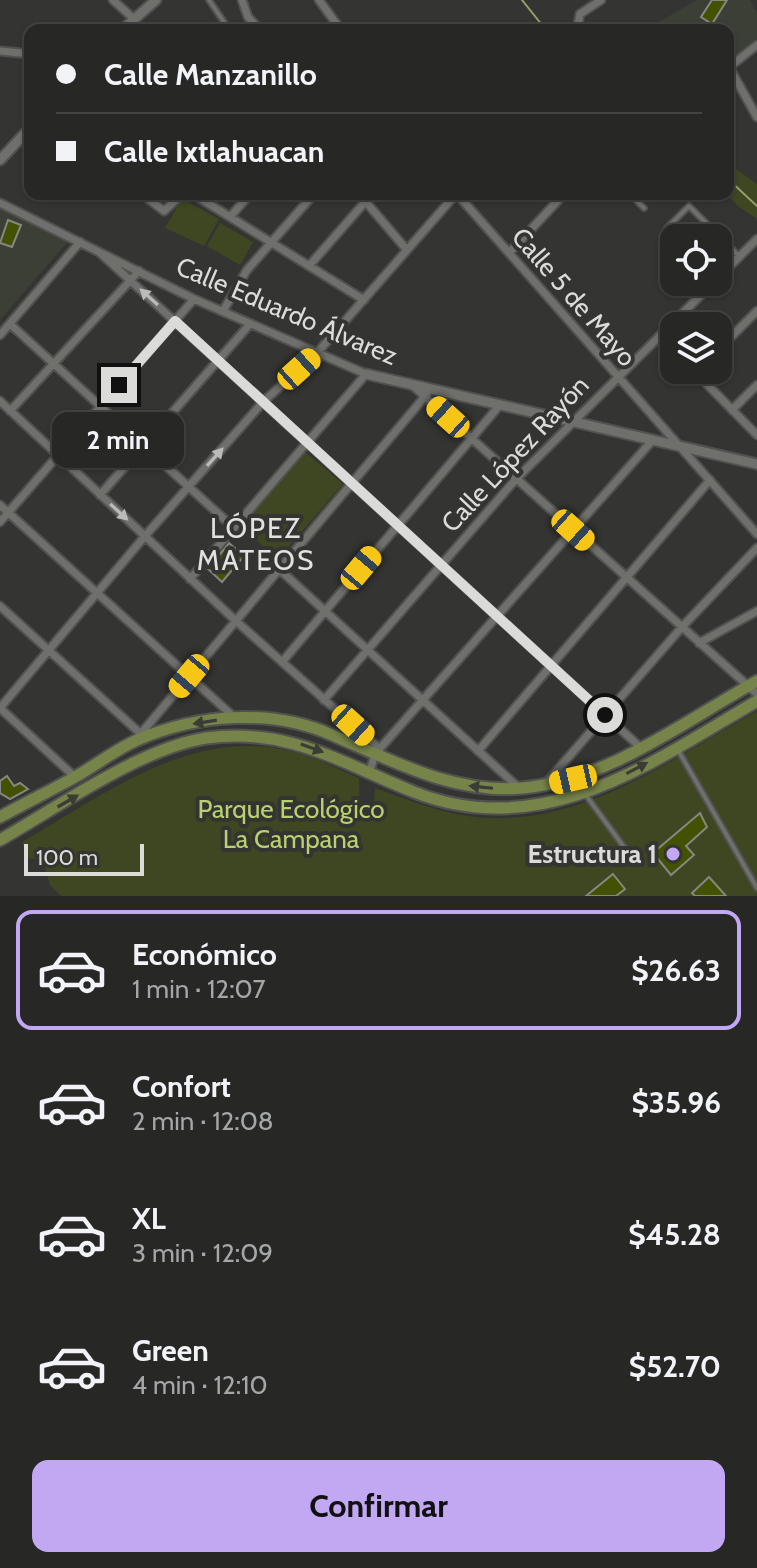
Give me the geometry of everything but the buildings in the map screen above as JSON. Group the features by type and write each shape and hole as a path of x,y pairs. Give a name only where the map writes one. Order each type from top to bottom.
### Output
{"main road":[{"path":"3,812 75,777 138,738 169,728 235,718 292,722 378,752 426,775 462,785 544,786 603,768 754,687"},
{"path":"0,840 122,770 186,743 206,738 279,738 314,747 439,800 482,808 541,804 585,794 676,748 757,701"}],"street":[{"path":"113,0 134,19"},
{"path":"129,24 156,0"},
{"path":"242,0 248,17 254,24"},
{"path":"319,0 337,24"},
{"path":"578,24 580,14 601,0"},
{"path":"734,62 757,45"},
{"path":"0,51 24,53"},
{"path":"734,77 757,117"},
{"path":"0,160 24,134"},
{"path":"150,200 164,211 176,200"},
{"path":"203,200 364,300"},
{"path":"230,217 245,200"},
{"path":"223,311 247,270 309,200"},
{"path":"75,777 0,708 263,402 317,353 452,200"},
{"name":"Calle 5 de Mayo","path":"462,200 757,534"},
{"path":"509,253 558,200"},
{"path":"309,266 365,202 407,250"},
{"name":"Calle Eduardo Álvarez","path":"0,203 194,299 366,374 411,385 428,393 756,463"},
{"name":"Calle López Rayón","path":"732,265 757,240"},
{"path":"0,335 80,242"},
{"path":"99,252 640,747"},
{"path":"10,411 139,271"},
{"name":"Calle López Rayón","path":"324,700 516,479 700,296"},
{"path":"0,522 194,299"},
{"path":"732,336 757,311"},
{"path":"10,324 234,528"},
{"path":"100,495 250,324"},
{"path":"190,579 366,374"},
{"path":"707,384 757,435"},
{"path":"732,410 757,385"},
{"path":"0,606 138,738 428,393 516,479 699,643 754,687"},
{"path":"0,401 190,579 353,725 378,752"},
{"path":"282,662 499,406"},
{"path":"370,771 378,752 651,442"},
{"path":"478,751 710,480"},
{"path":"0,505 235,718"},
{"path":"544,786 682,627 757,548"},
{"path":"279,569 519,788"},
{"path":"699,643 757,611"},
{"path":"343,740 353,725"}],"lane":[{"path":"209,0 225,24"},
{"path":"636,200 644,208"},
{"path":"671,224 689,206 707,224"},
{"path":"732,249 740,257"},
{"path":"676,748 757,888"},
{"path":"585,794 632,858"}],"shaded area":[{"path":"697,0 750,0 757,12 757,38 734,57 734,24 655,24"},
{"path":"0,207 69,240 0,320"}],"green space":[{"path":"734,167 757,184 757,219 732,200"},
{"path":"181,200 219,219 204,246 165,228"},
{"path":"220,223 253,242 240,265 207,246"},
{"path":"305,452 343,484 278,559 240,526"},
{"name":"Parque Ecológico La Campana","path":"757,711 757,896 61,896 50,885 43,860 27,858 22,842 149,770 217,748 253,746 299,753 359,778 360,818 373,817 375,788 458,814 487,818 524,817 595,799 628,784"}],"waterway":[{"path":"522,0 541,24"},
{"path":"734,185 757,206"}],"place":[{"name":"Estructura 1","path":"673,854"}],"district":[{"name":"LÓPEZ MATEOS","path":"256,544"}],"route":[{"path":"119,385 175,321 605,715"}]}
